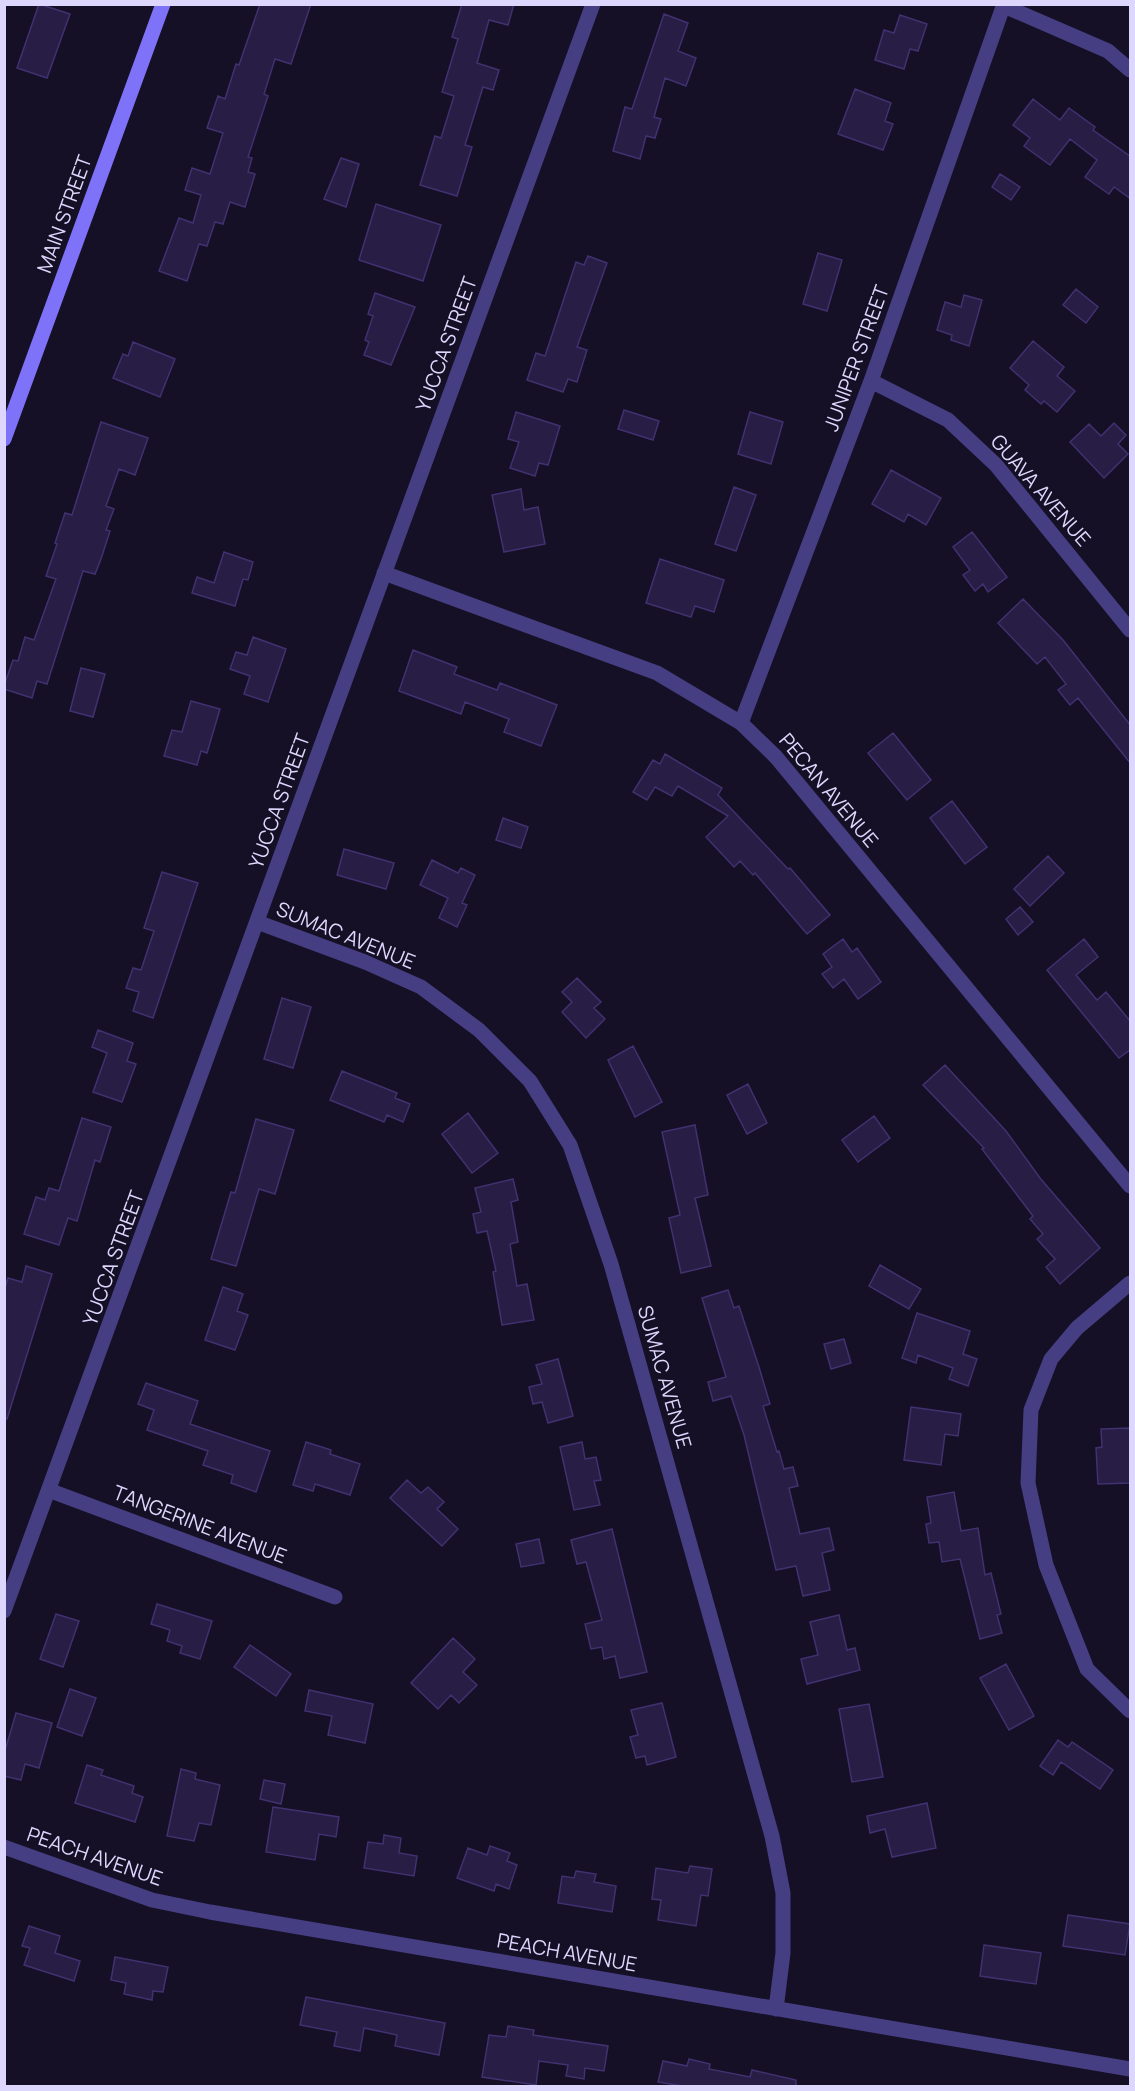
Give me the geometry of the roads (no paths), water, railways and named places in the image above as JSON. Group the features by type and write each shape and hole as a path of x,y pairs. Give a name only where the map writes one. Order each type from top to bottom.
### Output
{"main road":[{"name":"MAIN STREET","path":"4,439 163,4"}],"street":[{"name":"YUCCA STREET","path":"4,1611 51,1491 593,4"},
{"path":"1004,5 1108,51 1131,70"},
{"name":"JUNIPER STREET","path":"741,723 871,381 1004,5"},
{"name":"GUAVA AVENUE","path":"871,381 948,420 988,458 1131,630"},
{"name":"PECAN AVENUE","path":"384,573 657,673 741,723 776,757 1131,1186"},
{"name":"SUMAC AVENUE","path":"257,922 365,962 421,987 479,1029 530,1082 570,1145 611,1264 772,1836 783,1893 783,1953 776,2009"},
{"path":"1131,1283 1077,1328 1051,1359 1031,1410 1028,1483 1046,1565 1087,1669 1131,1711"},
{"name":"TANGERINE AVENUE","path":"51,1491 335,1597"},
{"name":"PEACH AVENUE","path":"4,1847 152,1900 210,1912 1131,2069"}]}
